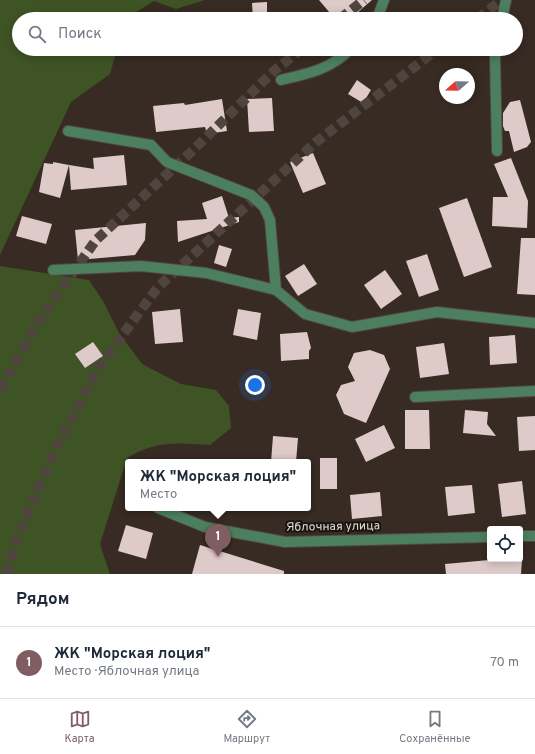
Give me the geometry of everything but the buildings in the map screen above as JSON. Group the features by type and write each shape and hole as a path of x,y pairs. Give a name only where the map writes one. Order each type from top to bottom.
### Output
{"street":[{"path":"380,12 384,0"},
{"path":"503,12 506,0"},
{"path":"281,80 312,73 343,56"},
{"path":"494,56 498,151"},
{"path":"68,131 151,145 167,162 251,194 264,206 270,220 276,290"},
{"path":"53,270 141,266 206,273 276,290 305,314 352,326 437,312 535,323"},
{"path":"415,398 535,391"},
{"name":"Яблочная улица","path":"165,511 204,527 285,542 487,537"},
{"path":"523,536 535,536"}],"green space":[{"path":"0,0 205,0 176,9 154,1 136,12 12,12 12,56 115,56 110,74 71,102 0,255"},
{"path":"0,266 89,280 103,301 119,333 142,364 181,384 216,390 229,406 231,428 210,445 177,443 157,445 138,452 125,459 125,464 100,544 110,574 0,574"}],"tunnel":[{"path":"349,12 364,0"},
{"path":"486,12 502,0"},
{"path":"0,390 38,322 96,240 189,154 275,70 293,56"},
{"path":"6,574 15,543 55,450 99,367 158,287 316,142 429,56"}],"place":[{"name":"ЖК \"Морская лоция\"","path":"218,557"}]}
